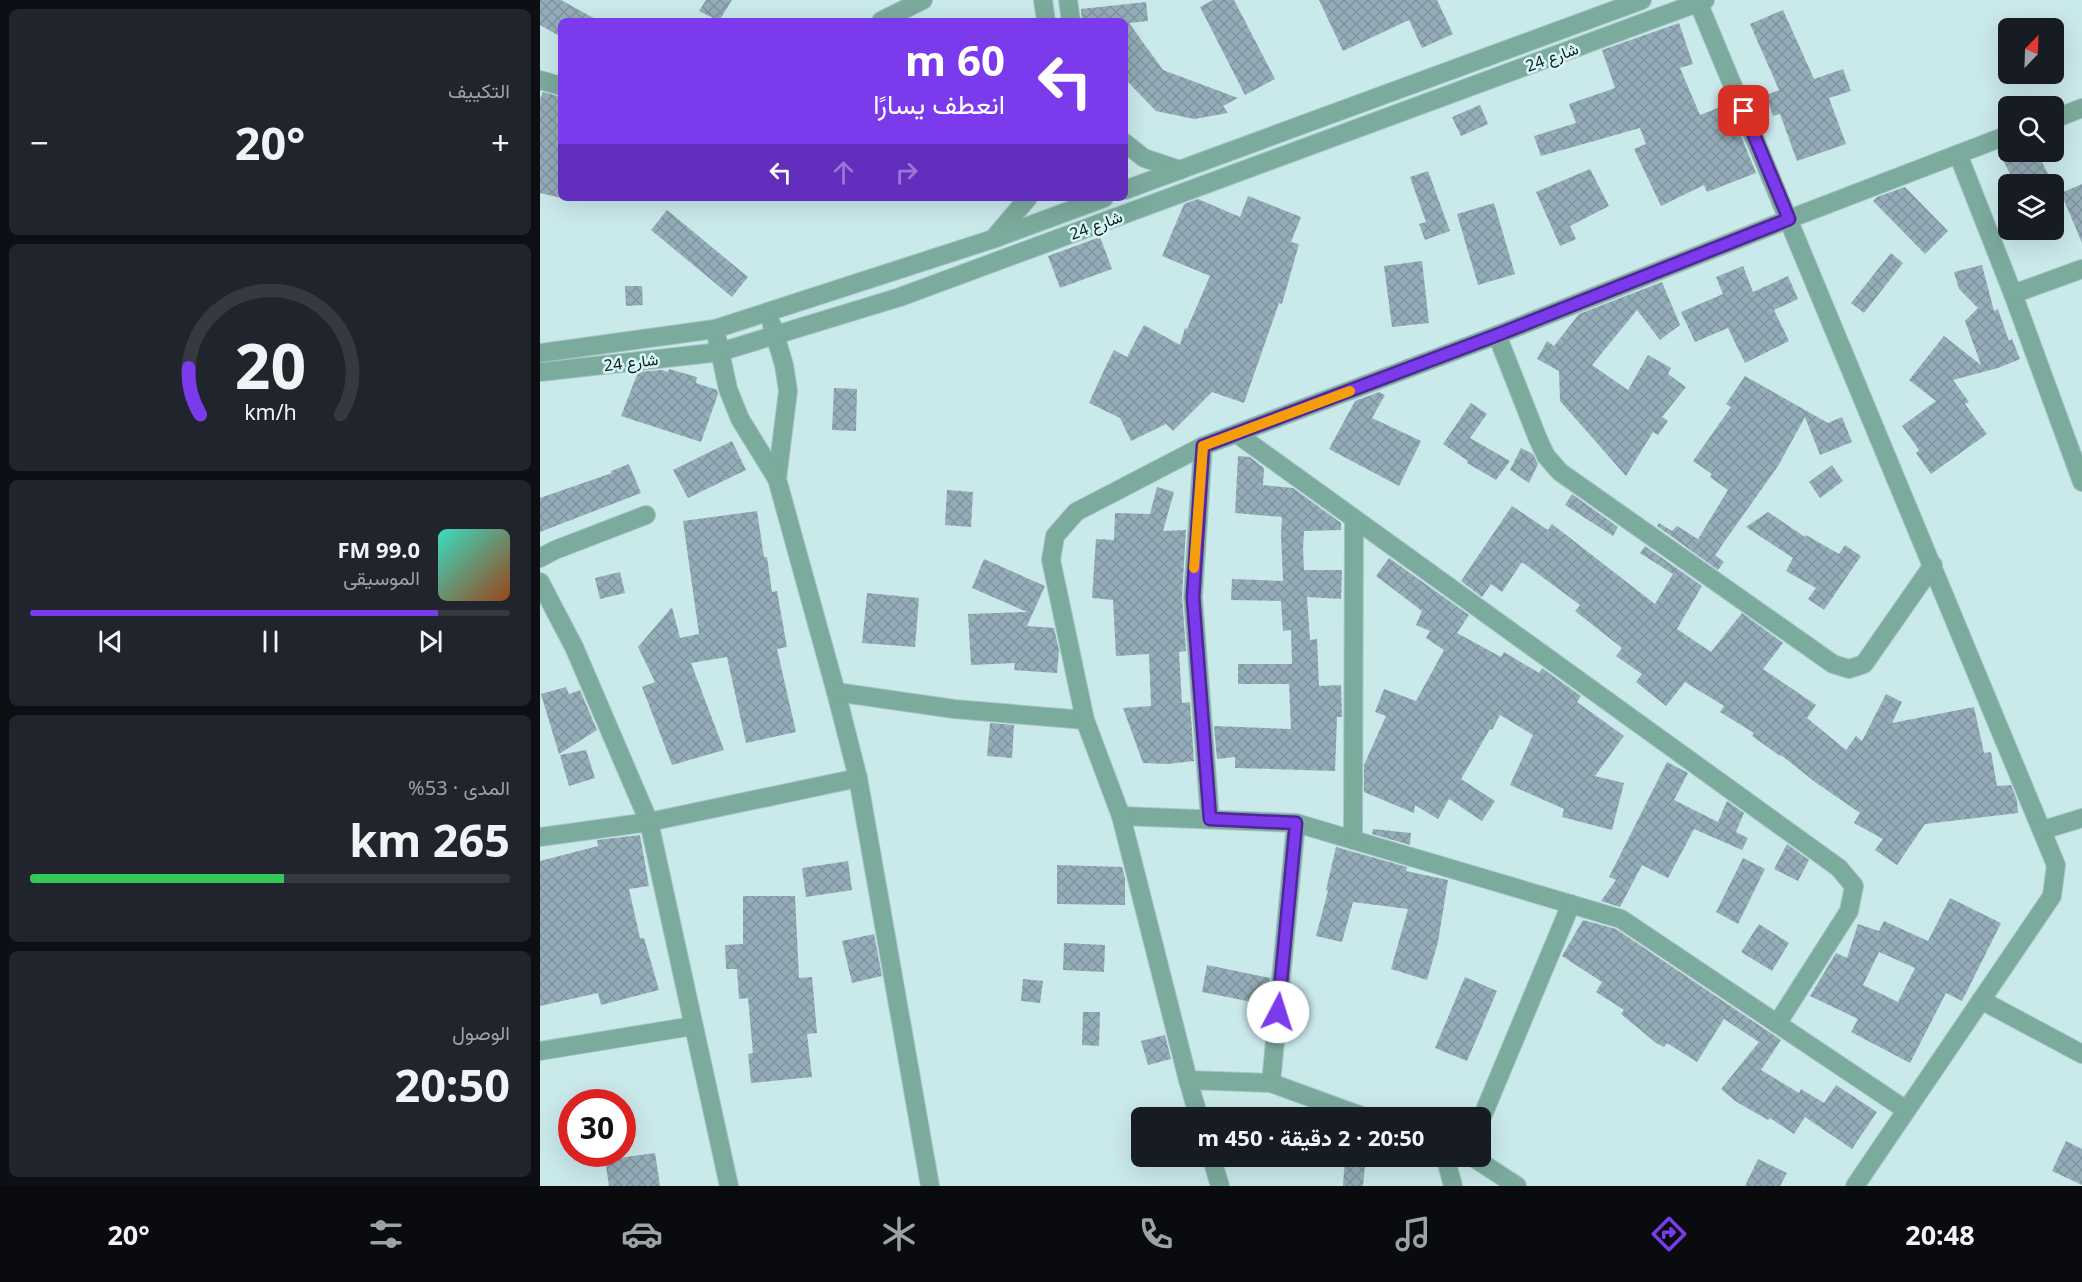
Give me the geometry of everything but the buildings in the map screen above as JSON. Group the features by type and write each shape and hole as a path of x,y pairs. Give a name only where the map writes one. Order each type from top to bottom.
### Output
{"street":[{"path":"887,18 922,0"},
{"path":"1043,0 1046,18"},
{"path":"1068,0 1071,18"},
{"name":"شارع 24","path":"1128,189 1642,0"},
{"path":"1702,1 1789,219 2056,865 2052,896 1855,1186"},
{"name":"شارع 24","path":"540,372 720,352 900,297 1702,1"},
{"path":"540,80 558,85"},
{"path":"2064,115 2082,108"},
{"path":"1196,1107 1121,816 1085,720 1050,560 1055,536 1076,512 1203,446 1497,335 1998,139"},
{"path":"1128,145 1144,158 1180,170"},
{"path":"1958,154 2013,294 2082,482"},
{"path":"993,239 1025,201"},
{"name":"شارع 24","path":"540,352 715,329 993,239 1096,201"},
{"path":"2013,294 2082,269"},
{"path":"769,312 784,365 788,391 777,479"},
{"path":"715,329 728,389 740,419 777,479 837,692 858,778 930,1186"},
{"path":"1497,335 1538,439 1546,456 1560,472 1833,664 1849,669 1864,664 1933,565"},
{"path":"1237,434 1839,868 1854,886 1849,911 1777,1024"},
{"path":"1203,446 1193,597 1210,819"},
{"path":"540,558 646,514"},
{"path":"1353,840 1354,519"},
{"path":"540,582 574,647 649,822 729,1186"},
{"path":"837,692 954,709 1085,720"},
{"path":"540,837 649,822 858,778"},
{"path":"1121,816 1296,823 1621,919 1906,1110"},
{"path":"2043,830 2082,818"},
{"path":"1271,1083 1296,823"},
{"path":"1486,1107 1571,904"},
{"path":"1981,1000 2082,1054"},
{"path":"540,1051 693,1026"},
{"path":"1188,1080 1271,1083 1336,1107"},
{"path":"1214,1167 1220,1186"},
{"path":"1448,1167 1452,1186"},
{"path":"1488,1167 1517,1186"}],"slow traffic":[{"path":"1194,568 1203,446 1350,391"}],"route":[{"path":"1278,1012 1296,823 1210,819 1193,597 1203,446 1497,335 1789,219 1744,111"}]}
